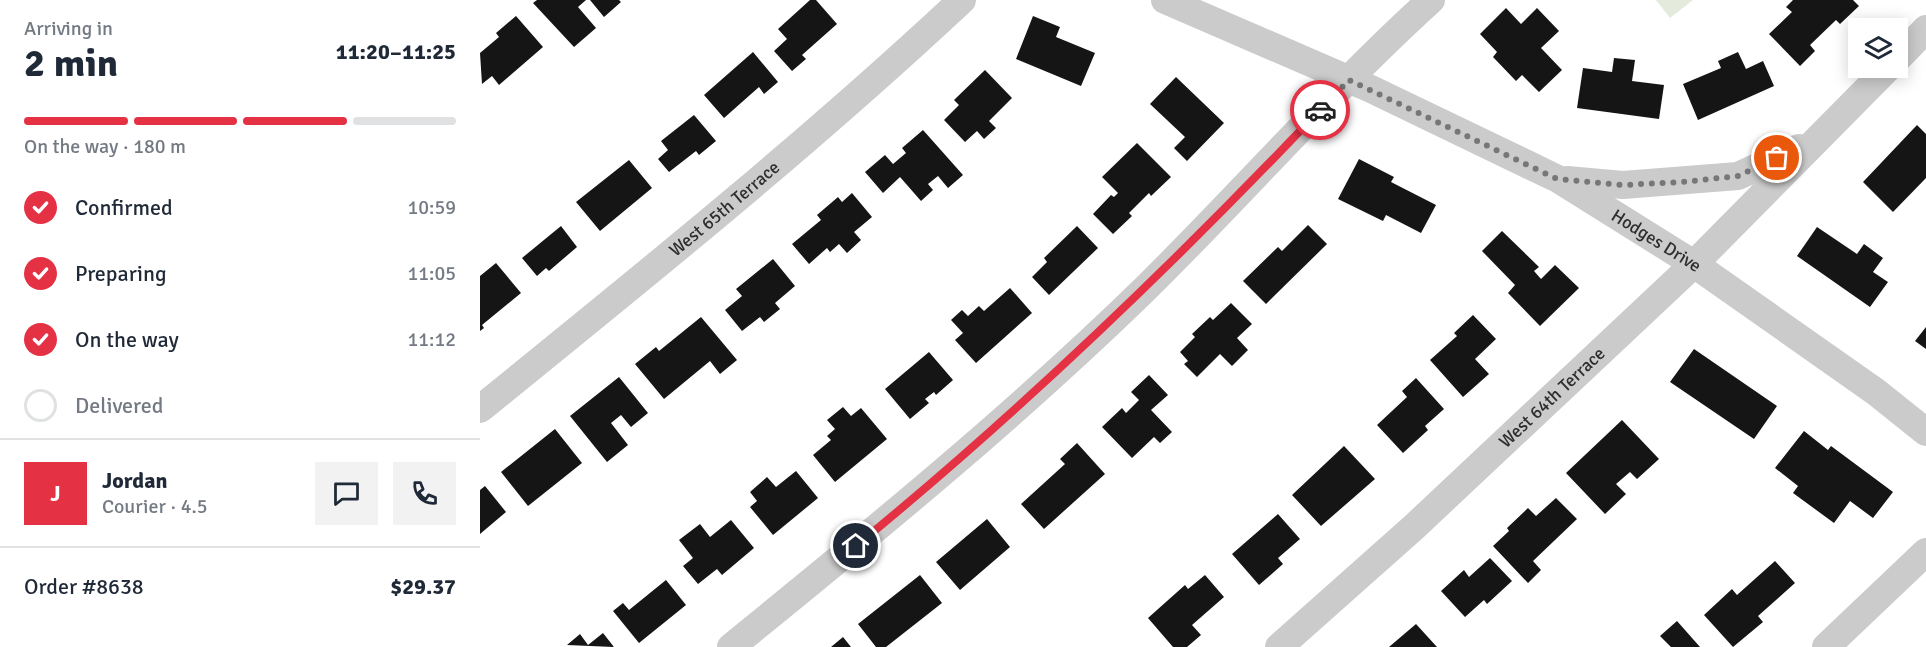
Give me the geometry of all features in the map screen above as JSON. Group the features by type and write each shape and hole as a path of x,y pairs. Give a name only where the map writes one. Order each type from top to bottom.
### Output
{"street":[{"name":"West 65th Terrace","path":"480,409 735,201 887,70 962,0"},
{"name":"Hodges Drive","path":"1165,0 1349,80 1557,179 1694,264 1876,392 1926,432"},
{"path":"731,647 909,502 1059,371 1148,286 1349,80 1431,0"},
{"path":"1908,48 1926,29"},
{"name":"West 64th Terrace","path":"1279,647 1414,526 1694,264 1878,78"},
{"name":"West 64th Terrace","path":"1557,179 1623,185 1738,176 1817,140"},
{"path":"1826,647 1926,552"}],"green space":[{"path":"1656,0 1693,0 1670,18"}],"building":[{"path":"537,0 586,0 578,7 596,28 574,47 533,3"},
{"path":"590,0 619,0 621,2 604,17"},
{"path":"810,0 816,0 837,24 802,55 806,59 792,71 774,51 787,39 778,29"},
{"path":"1793,0 1853,0 1859,6 1840,24 1836,20 1810,45 1815,51 1800,66 1769,34 1792,12 1786,7"},
{"path":"1506,8 1521,24 1537,8 1559,31 1541,48 1562,70 1539,92 1522,75 1516,81 1493,57 1497,52 1480,34"},
{"path":"516,16 543,47 499,85 492,76 482,84 480,53 499,37 496,33"},
{"path":"1033,16 1060,27 1056,37 1095,53 1081,86 1016,59"},
{"path":"753,52 778,82 764,94 759,87 724,118 704,95"},
{"path":"1738,52 1746,69 1763,61 1774,86 1698,120 1683,84 1721,68 1718,61"},
{"path":"1614,58 1635,60 1632,81 1664,85 1659,119 1577,108 1583,68 1612,72"},
{"path":"985,70 1012,98 989,121 996,128 984,139 977,131 965,142 944,120 959,105 954,100"},
{"path":"1176,77 1224,123 1187,161 1174,148 1185,137 1150,104"},
{"path":"694,115 716,141 699,155 696,151 669,172 658,159 668,150 661,141"},
{"path":"1917,125 1926,134 1926,178 1893,212 1863,182"},
{"path":"923,130 963,175 948,188 938,176 928,184 933,190 921,201 900,177 883,193 865,172 885,155 893,164 906,153 902,148"},
{"path":"1137,143 1171,177 1151,196 1149,193 1129,213 1132,216 1113,234 1093,214 1111,195 1114,197 1118,193 1102,177"},
{"path":"1359,159 1394,177 1391,182 1436,205 1421,233 1386,215 1383,221 1338,199"},
{"path":"629,160 652,188 600,231 576,202"},
{"path":"852,193 872,217 854,232 861,240 847,253 839,244 830,252 827,248 809,264 792,244 821,220 817,215 838,197 842,202"},
{"path":"1308,225 1327,244 1266,304 1243,281 1278,247 1282,251"},
{"path":"561,226 577,247 549,271 546,268 537,276 522,258"},
{"path":"1077,226 1098,248 1049,295 1032,277 1047,262 1044,258"},
{"path":"1817,227 1857,254 1864,244 1883,258 1873,272 1888,282 1870,307 1797,256"},
{"path":"1502,231 1539,267 1534,271 1541,279 1555,265 1579,288 1540,326 1508,293 1515,285 1482,251"},
{"path":"773,259 795,286 775,303 780,309 764,322 760,317 742,331 725,310 742,296 736,289"},
{"path":"496,263 521,293 482,325 484,328 480,331 480,276"},
{"path":"1010,288 1032,313 976,363 955,340 963,333 951,320 962,310 968,316 979,306 984,311"},
{"path":"1231,303 1252,324 1237,338 1248,350 1232,366 1220,354 1197,377 1184,364 1188,361 1180,352 1195,337 1192,334 1210,317 1213,320"},
{"path":"1473,315 1496,339 1475,359 1489,374 1463,397 1430,360 1457,336 1454,333"},
{"path":"701,317 737,360 720,374 710,361 664,399 635,364 656,347 659,351"},
{"path":"1926,327 1926,349 1915,341"},
{"path":"1694,349 1777,406 1754,439 1670,382"},
{"path":"929,352 953,380 936,395 934,392 925,399 929,403 910,419 885,389"},
{"path":"1149,375 1168,395 1151,410 1172,432 1160,443 1154,437 1132,458 1102,427 1122,408 1126,413 1139,400 1131,392"},
{"path":"619,377 648,413 631,427 621,415 611,423 628,445 607,462 570,416"},
{"path":"1416,378 1444,409 1425,426 1428,430 1403,453 1377,425 1407,397 1402,391"},
{"path":"843,407 851,416 861,408 887,439 835,482 813,455 831,440 827,436 835,429 827,420"},
{"path":"1622,420 1659,459 1637,479 1630,472 1616,484 1626,494 1605,514 1566,473"},
{"path":"555,429 582,463 528,506 501,472"},
{"path":"1804,431 1828,450 1831,446 1893,492 1873,518 1850,501 1834,523 1793,493 1798,486 1775,468"},
{"path":"1077,443 1105,474 1044,529 1021,504 1065,464 1060,459"},
{"path":"1344,446 1375,479 1321,526 1292,495"},
{"path":"796,471 818,498 773,535 750,507 757,501 750,492 767,477 776,487"},
{"path":"485,486 506,512 480,534 480,490"},
{"path":"1556,498 1577,519 1533,561 1541,570 1528,583 1493,546 1509,531 1507,528 1528,508 1536,516"},
{"path":"1278,514 1300,539 1278,558 1283,564 1259,585 1232,554"},
{"path":"987,519 1010,547 960,590 936,562"},
{"path":"731,520 754,548 722,575 717,569 698,584 683,566 693,558 679,540 700,524 710,537"},
{"path":"1490,558 1512,581 1487,604 1484,600 1465,617 1441,591 1464,570 1469,577"},
{"path":"1775,561 1795,583 1758,616 1763,622 1733,647 1704,615 1732,589 1737,595"},
{"path":"920,575 942,603 886,647 876,647 858,624"},
{"path":"1205,575 1224,597 1192,625 1201,635 1187,647 1173,647 1148,618 1185,585 1188,589"},
{"path":"666,580 686,605 639,643 613,611 623,603 629,610"},
{"path":"1677,621 1700,647 1671,647 1660,636"},
{"path":"1416,624 1437,647 1389,647"},
{"path":"603,633 614,647 567,645 580,634 588,645"},
{"path":"843,637 851,647 831,647"}],"way so far":[{"path":"1320,110 1349,80 1557,179 1623,185 1683,182 1738,176 1777,158"}],"route":[{"path":"856,546 957,463 1059,371 1148,286 1320,110"}]}
